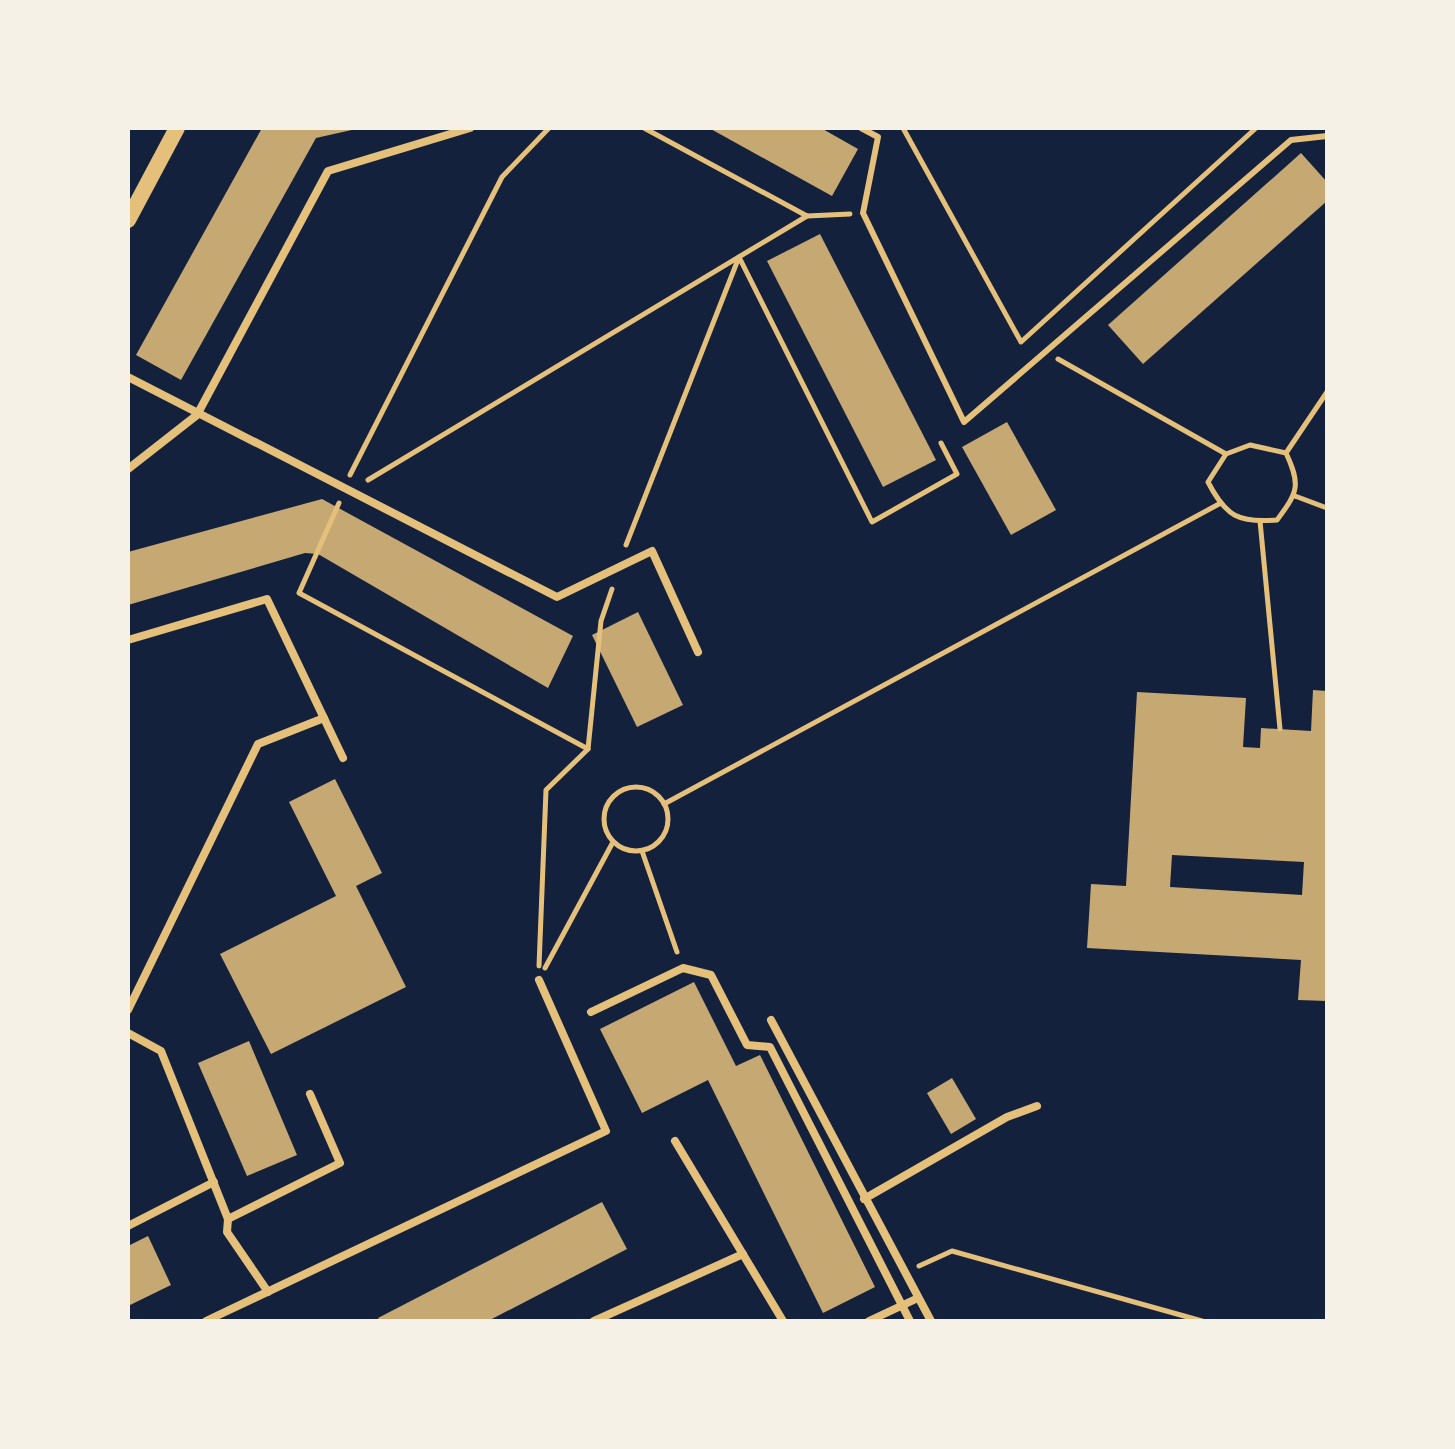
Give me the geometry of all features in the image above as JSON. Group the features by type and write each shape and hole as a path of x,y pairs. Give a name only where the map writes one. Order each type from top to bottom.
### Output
{"main road":[{"path":"128,220 177,128"}],"street":[{"path":"128,469 197,415 328,171 470,128"},
{"path":"128,377 557,597 652,551 698,652"},
{"path":"128,640 267,599 343,758"},
{"path":"128,1010 258,744 324,718"},
{"path":"591,1012 683,968 711,975 747,1045 770,1047 910,1321"},
{"path":"206,1321 606,1131 539,980"},
{"path":"771,1020 931,1321"},
{"path":"128,1033 161,1051 228,1219 227,1232 268,1292"},
{"path":"228,1219 340,1163 310,1094"},
{"path":"864,1199 1007,1117 1037,1106"},
{"path":"675,1141 783,1321"},
{"path":"128,1226 214,1182"},
{"path":"594,1321 743,1254"},
{"path":"869,1321 918,1298"}],"lane":[{"path":"861,128 878,137 863,213 964,422 1291,140 1327,136"}],"path":[{"path":"347,491 354,465 502,177 549,128"},
{"path":"644,128 807,216"},
{"path":"903,128 1021,342 1046,352 1226,454"},
{"path":"1021,342 1256,128"},
{"path":"347,491 807,216 863,213"},
{"path":"739,257 872,522 957,474 941,443"},
{"path":"539,980 546,790 588,749 601,621 739,257"},
{"path":"1286,453 1327,392"},
{"path":"1250,445 1286,453 1297,475 1295,496 1277,520 1242,521 1219,504 1208,482 1226,454 1250,445"},
{"path":"1295,496 1327,508"},
{"path":"664,804 1219,504"},
{"path":"330,519 299,593 588,749"},
{"path":"1260,521 1280,729"},
{"path":"639,787 658,795 664,804 668,827 663,837 642,851 626,850 613,842 604,818 614,795 639,787"},
{"path":"539,980 613,842"},
{"path":"642,851 683,968"},
{"path":"904,1273 952,1251 1202,1321"}],"building":[{"path":"262,128 356,129 316,138 181,380 136,355"},
{"path":"709,128 821,128 858,149 832,196"},
{"path":"1301,153 1327,182 1327,201 1143,364 1108,325"},
{"path":"820,234 936,460 883,487 767,261"},
{"path":"1007,422 1056,510 1011,535 962,447"},
{"path":"322,499 573,636 548,688 318,554 305,553 128,605 128,552"},
{"path":"638,612 683,705 637,727 592,635"},
{"path":"1313,690 1327,691 1327,1001 1298,1000 1301,960 1087,948 1091,884 1126,886 1137,692 1246,698 1243,747 1260,748 1261,728 1311,731","holes":["1172,855 1304,862 1302,895 1170,887"]},
{"path":"335,779 382,873 356,886 406,987 271,1054 220,954 336,896 289,802"},
{"path":"694,982 736,1066 760,1055 875,1287 823,1313 708,1080 642,1113 600,1029"},
{"path":"249,1041 297,1155 247,1176 198,1063"},
{"path":"952,1078 976,1119 951,1134 927,1093"},
{"path":"602,1202 627,1249 488,1321 380,1321 378,1318"},
{"path":"148,1236 171,1285 128,1306 128,1246"}]}
